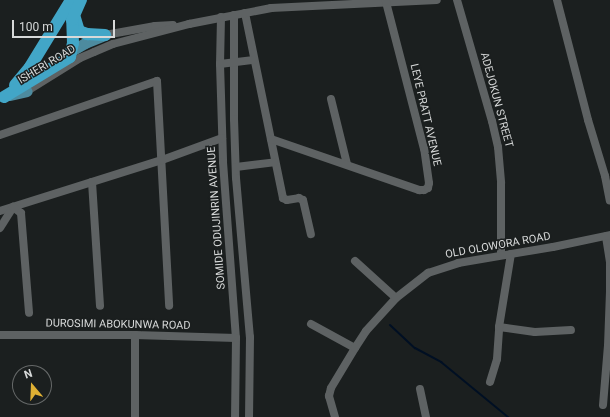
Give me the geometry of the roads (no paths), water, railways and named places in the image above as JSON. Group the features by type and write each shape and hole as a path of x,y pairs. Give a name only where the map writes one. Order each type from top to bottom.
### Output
{"highway":[{"path":"15,85 38,54 71,0"},
{"path":"1,99 70,57 72,20 81,0"},
{"path":"74,15 79,31 87,34 106,35"},
{"path":"1,99 27,91"}],"main road":[{"name":"ISHERI ROAD","path":"1,99 15,85 71,50 106,35"}],"street":[{"name":"ISHERI ROAD","path":"27,91 80,58 94,52 114,44 189,24 271,8 437,0"},
{"name":"ADEJOKUN STREET","path":"457,0 492,121 498,147 501,183 501,255"},
{"path":"557,0 580,94 605,176 610,201"},
{"name":"LEYE PRATT AVENUE","path":"271,139 419,190 428,188 429,183 424,149 386,2"},
{"path":"246,13 254,60 271,139 274,162 283,198 287,200 299,198 303,200 311,234"},
{"path":"234,15 236,167 249,309 249,417"},
{"name":"SOMIDE ODUJINRIN AVENUE","path":"221,17 220,64 222,138 226,217 236,338 235,417"},
{"name":"ISHERI ROAD","path":"106,35 155,26 189,24"},
{"path":"220,64 254,60"},
{"path":"0,135 157,81 169,306"},
{"path":"331,99 347,164"},
{"path":"0,211 162,160 222,138"},
{"path":"236,167 274,162"},
{"path":"92,182 100,306"},
{"path":"0,228 13,207"},
{"path":"13,207 21,213 29,313"},
{"name":"OLD OLOWORA ROAD","path":"335,417 329,396 331,388 355,348 366,331 396,298 428,273 439,268 501,255 608,236"},
{"path":"603,405 608,346 610,291 608,236"},
{"path":"490,382 497,359 499,327 511,254"},
{"path":"355,262 396,298"},
{"path":"234,310 249,309"},
{"path":"311,324 355,348"},
{"path":"499,327 535,332 571,330"},
{"name":"DUROSIMI ABOKUNWA ROAD","path":"0,335 135,335 236,338"},
{"path":"135,335 135,417"},
{"path":"420,389 426,417"}],"waterway":[{"path":"390,325 415,348 441,362 508,417"}]}
